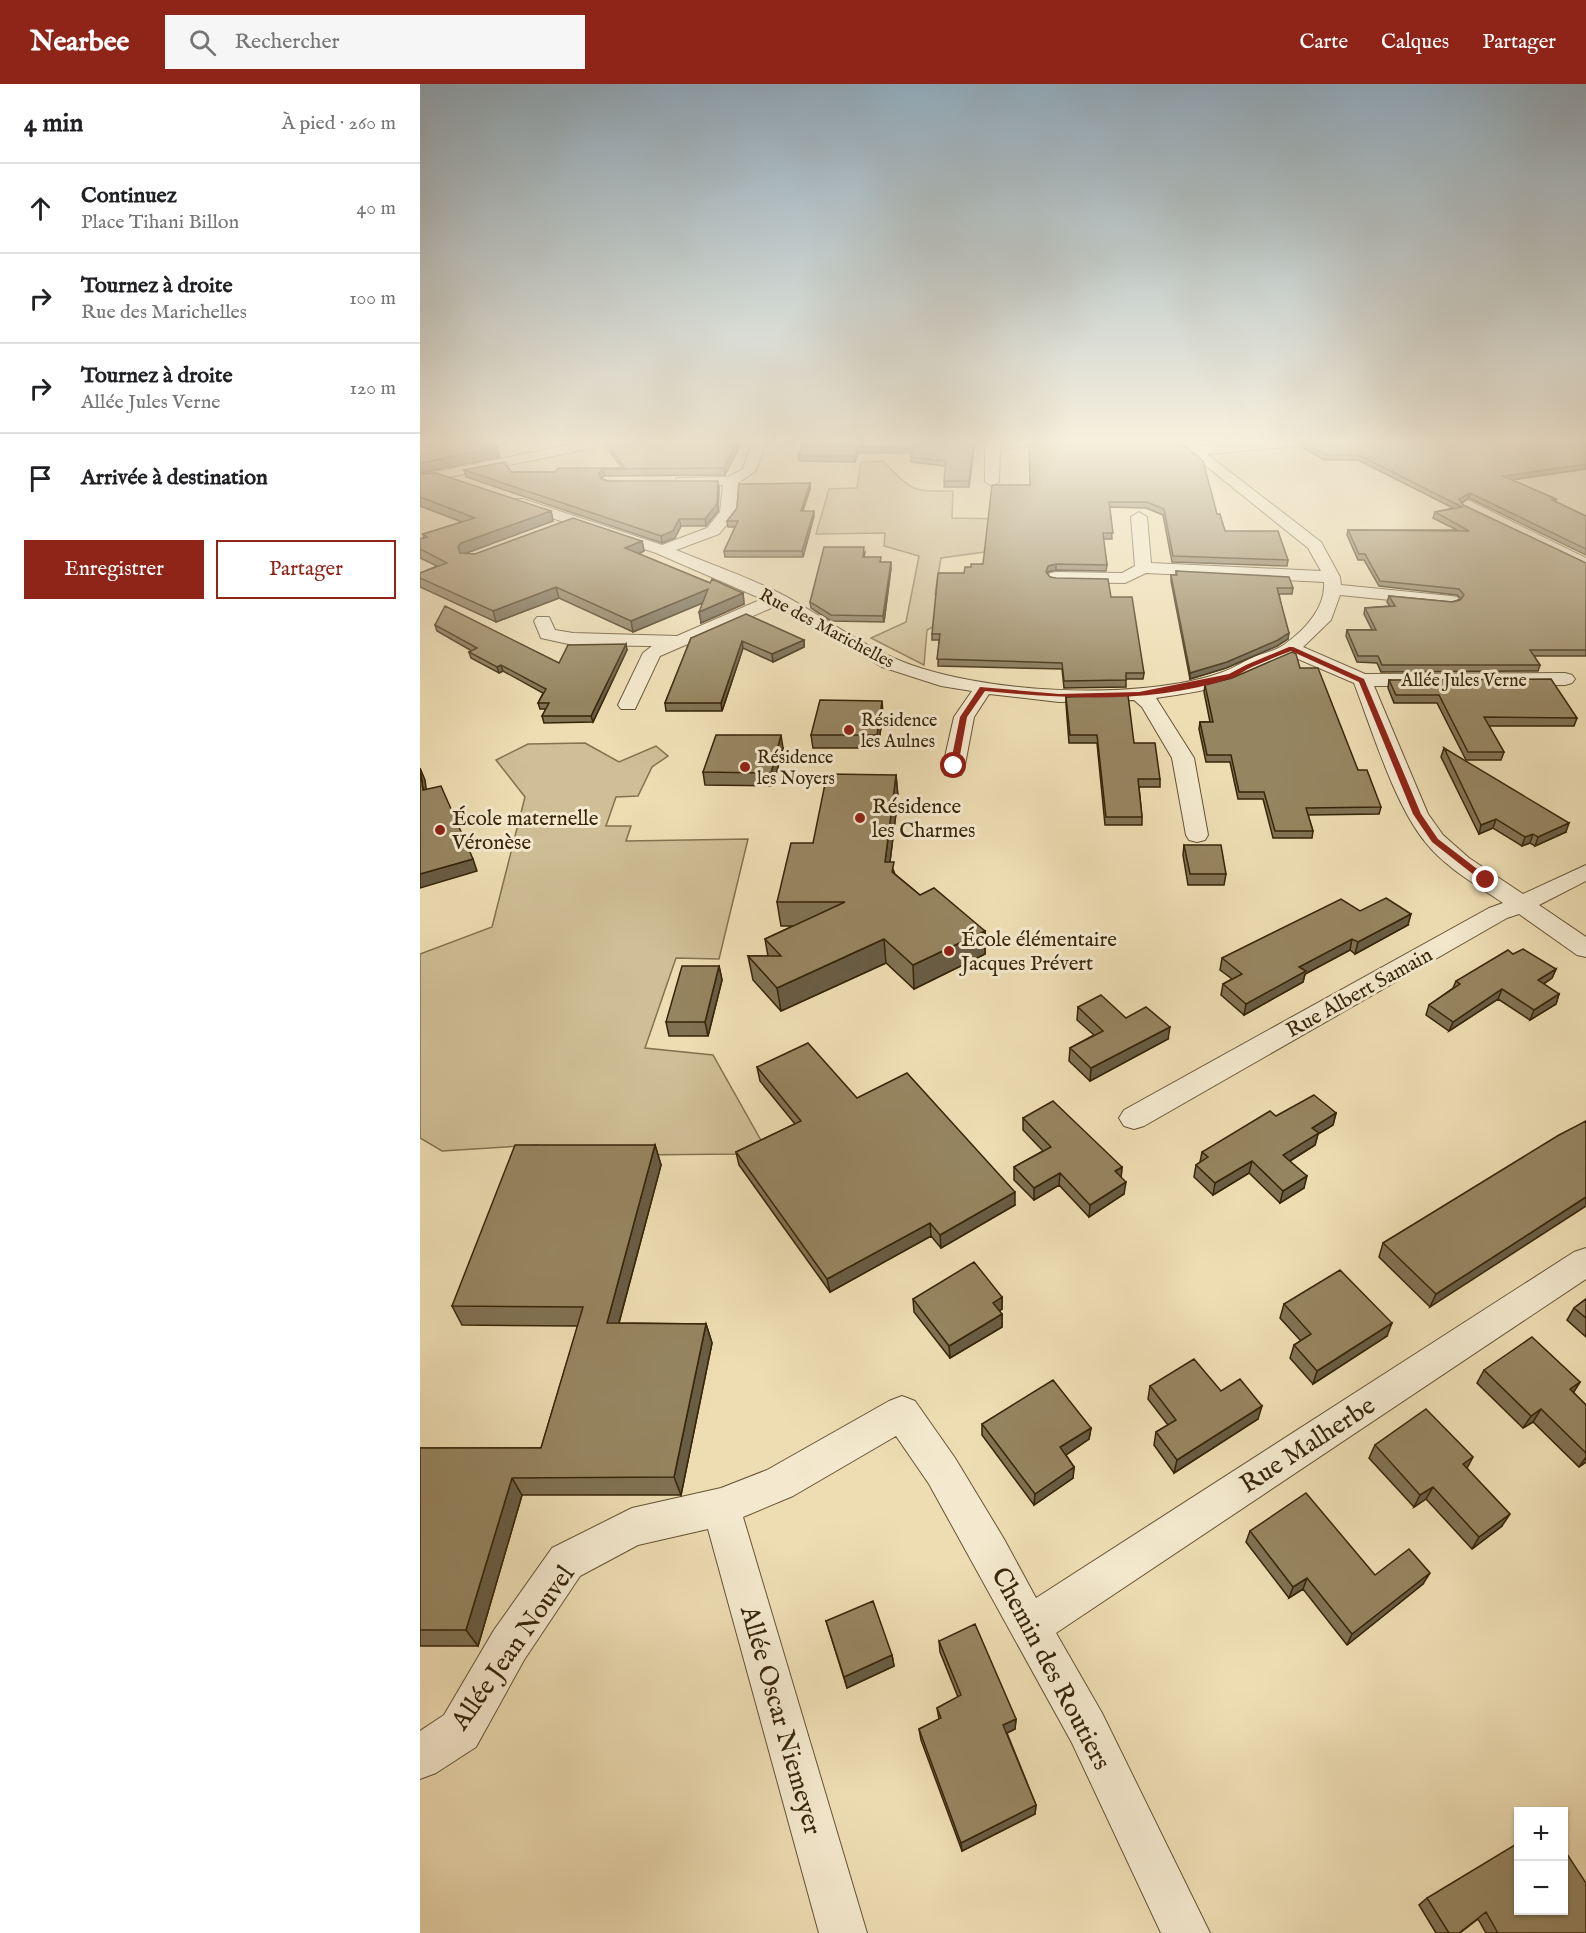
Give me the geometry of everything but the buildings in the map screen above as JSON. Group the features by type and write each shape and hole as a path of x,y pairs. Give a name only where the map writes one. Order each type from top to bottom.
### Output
{"street":[{"name":"Rue des Marichelles","path":"593,527 662,550 777,599 889,663 948,682 1059,696 1139,694 1182,688 1232,676 1248,666 1291,649 1325,616 1333,583"},
{"path":"662,550 713,531 716,527"},
{"path":"1139,527 1143,568"},
{"path":"1292,527 1315,545 1333,583"},
{"path":"1513,527 1586,564"},
{"path":"1056,577 1125,578 1143,568 1333,583 1451,601"},
{"path":"628,705 652,653 777,599"},
{"path":"543,621 547,633 573,639 677,641"},
{"name":"Allée Jules Verne","path":"1291,649 1362,680 1565,679"},
{"path":"1362,680 1417,814 1435,840 1461,862 1586,949"},
{"path":"953,770 964,717 983,688"},
{"path":"1139,694 1150,703 1183,758 1197,835"},
{"name":"Rue Albert Samain","path":"1134,1118 1498,913 1521,905 1586,872"},
{"name":"Rue Malherbe","path":"1029,1627 1586,1262"},
{"name":"Chemin des Routiers","path":"902,1413 942,1471 978,1532 1087,1728 1186,1933"},
{"name":"Allée Jean Nouvel","path":"420,1757 460,1731 510,1645 566,1562 632,1527 722,1507 780,1483 902,1413"},
{"name":"Allée Oscar Niemeyer","path":"722,1507 843,1933"}],"shaded area":[{"path":"818,527 1005,527 1007,549 941,558 935,594 959,594 942,622 927,630 924,665 871,638 906,622 919,556 884,546 885,533 816,534"},
{"path":"585,743 619,762 656,746 668,756 652,767 638,796 616,797 606,826 631,826 626,841 748,839 719,959 676,958 645,1048 713,1055 763,1144 738,1154 532,1156 537,1145 442,1151 420,1138 420,954 492,927 525,797 496,760 528,744"}],"place":[{"name":"Résidence les Aulnes","path":"849,730"},
{"name":"Résidence les Noyers","path":"745,767"},
{"name":"Résidence les Charmes","path":"860,818"},
{"name":"École maternelle Véronèse","path":"440,830"},
{"name":"École élémentaire Jacques Prévert","path":"949,951"}],"route":[{"path":"954,766 964,717 983,688 1059,696 1139,694 1182,688 1232,676 1248,666 1291,649 1362,680 1417,814 1435,840 1486,880"}]}
